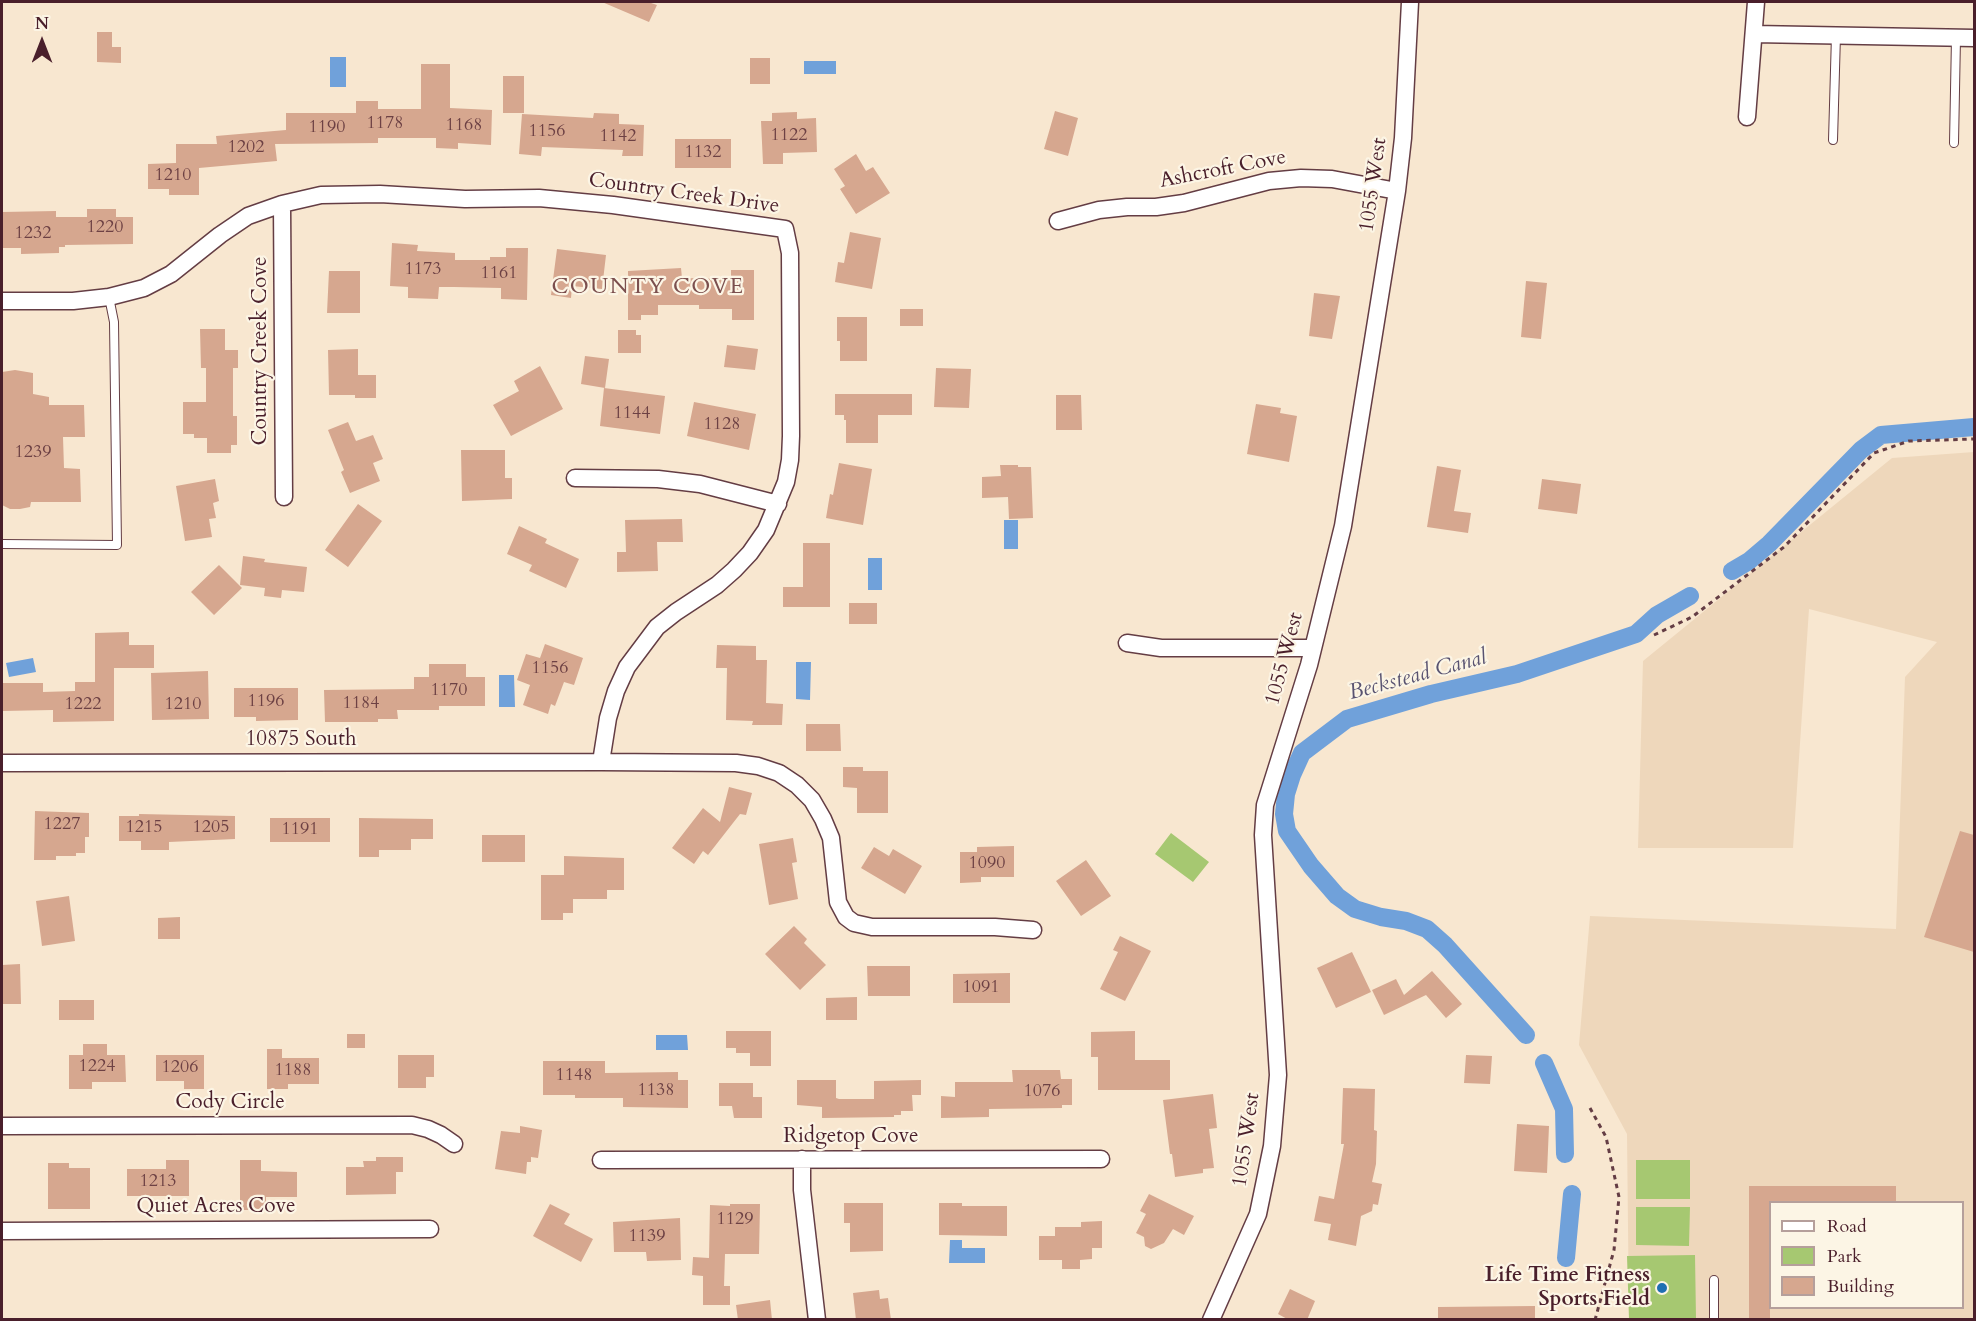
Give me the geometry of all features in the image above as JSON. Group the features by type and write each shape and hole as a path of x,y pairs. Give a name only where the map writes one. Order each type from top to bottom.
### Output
{"street":[{"name":"1055 West","path":"1211,1320 1258,1214 1272,1146 1278,1075 1271,934 1263,835 1265,805 1313,648 1343,526 1397,191 1403,138 1410,2"},
{"path":"1747,117 1756,2"},
{"path":"1754,34 1974,38"},
{"name":"Ashcroft Cove","path":"1058,221 1099,210 1184,203 1269,181 1301,178 1332,179 1397,191"},
{"name":"Country Creek Drive","path":"2,301 73,301 109,297 144,288 171,274 248,216 282,204 321,195 349,193 465,200 539,198 785,229 790,253 790,460 786,483 766,530 750,553 717,585 657,627 627,668 616,691 608,718 601,762"},
{"name":"Country Creek Cove","path":"282,204 284,498"},
{"path":"575,478 658,479 689,483 778,504"},
{"path":"1127,643 1161,648 1313,648"},
{"name":"10875 South","path":"2,763 601,762 736,763 758,766 779,773 797,785 812,800 831,838 838,902 846,917 854,923 872,927 994,927 1033,930"},
{"name":"Cody Circle","path":"2,1126 412,1125 428,1129 454,1144"},
{"path":"802,1159 802,1190 817,1320"},
{"name":"Ridgetop Cove","path":"601,1160 1101,1159"},
{"name":"Quiet Acres Cove","path":"2,1231 430,1229"}],"lane":[{"path":"1833,140 1836,35"},
{"path":"1954,143 1956,38"},
{"path":"2,544 117,545 114,322 109,297"},
{"path":"1714,1280 1714,1320"}],"path":[{"path":"1654,635 1692,617 1785,547 1874,453 1908,441 1974,439"},
{"path":"1590,1108 1606,1137 1619,1197 1614,1250 1595,1320"}],"shaded area":[{"path":"1974,452 1974,1319 1629,1319 1627,1134 1579,1045 1590,916 1896,929 1905,677 1937,642 1809,609 1793,848 1638,848 1643,661 1892,458"}],"green space":[{"path":"1171,833 1209,862 1193,882 1155,854"},
{"path":"1636,1160 1690,1160 1690,1199 1636,1199"},
{"path":"1636,1207 1690,1207 1689,1246 1636,1245"},
{"name":"Life Time Fitness Sports Field","path":"1695,1255 1696,1319 1629,1319 1627,1256"}],"water":[{"path":"330,57 346,57 346,87 330,87"},
{"path":"804,61 836,61 836,74 804,74"},
{"path":"1004,520 1018,520 1018,549 1004,549"},
{"path":"868,558 882,558 882,590 868,590"},
{"path":"33,658 36,672 9,677 6,663"},
{"path":"796,662 811,662 810,700 796,699"},
{"path":"499,675 514,675 515,707 499,707"},
{"path":"656,1035 687,1035 688,1050 656,1050"},
{"path":"950,1240 962,1240 962,1248 985,1248 985,1263 949,1263"}],"building":[{"path":"602,2 648,2 657,5 649,22"},
{"path":"97,32 112,32 112,47 121,47 121,63 97,62"},
{"path":"750,58 770,58 770,84 750,84"},
{"path":"421,64 450,64 450,108 492,110 491,145 458,143 458,149 436,148 436,138 378,138 378,143 275,144 277,161 199,168 199,195 169,195 169,189 148,189 148,164 176,163 176,144 217,144 216,136 286,130 286,113 356,113 356,101 378,101 378,109 421,109"},
{"path":"503,76 524,76 524,113 503,113"},
{"path":"1055,111 1078,118 1068,156 1044,149"},
{"path":"797,112 797,119 816,118 817,152 783,153 783,164 763,164 761,121 772,121 772,113"},
{"path":"594,113 619,114 619,124 644,125 643,156 622,156 623,150 542,147 541,156 519,154 522,114 593,118"},
{"path":"675,139 731,139 731,168 675,168"},
{"path":"856,154 866,171 873,167 890,193 856,214 840,189 845,186 834,169"},
{"path":"87,209 116,209 116,217 133,217 133,244 65,245 65,247 59,247 59,253 21,254 21,248 2,248 2,212 56,211 56,217 87,217"},
{"path":"850,232 881,238 872,289 835,282 838,262 844,263"},
{"path":"392,243 418,245 417,251 455,253 455,260 490,260 490,257 506,257 506,248 528,248 527,300 501,299 501,288 454,287 439,287 438,299 408,298 408,287 390,286"},
{"path":"557,249 606,255 602,289 572,286 571,298 551,295"},
{"path":"681,268 682,278 731,279 731,270 754,270 754,320 732,320 732,309 699,309 699,305 658,305 658,315 641,315 641,320 628,320 628,271"},
{"path":"329,271 360,271 360,313 327,313"},
{"path":"1526,281 1547,283 1541,339 1521,337"},
{"path":"1314,293 1340,296 1332,339 1309,336"},
{"path":"900,309 923,309 923,326 900,326"},
{"path":"837,317 867,317 867,361 840,361"},
{"path":"200,329 225,329 225,350 238,350 238,368 233,368 233,416 237,416 237,445 231,445 231,453 207,453 207,438 194,438 194,434 183,434 183,402 206,402 206,368 201,368"},
{"path":"618,330 636,330 636,335 641,335 641,353 618,353"},
{"path":"727,345 758,349 755,370 724,367"},
{"path":"358,349 358,375 376,375 376,398 329,395 328,350"},
{"path":"585,356 609,359 605,388 581,384"},
{"path":"540,366 563,409 511,436 493,405 519,391 514,381"},
{"path":"936,368 971,369 969,408 934,407"},
{"path":"15,370 33,373 33,394 49,397 49,405 84,405 85,437 63,437 64,468 80,469 81,502 31,502 30,507 20,509 10,509 2,505 2,372"},
{"path":"604,388 665,396 660,434 600,426"},
{"path":"835,394 912,394 912,415 878,415 878,443 846,443 846,420 844,420 844,415 835,415"},
{"path":"1056,395 1081,395 1082,430 1056,430"},
{"path":"694,402 756,414 749,450 687,436"},
{"path":"1256,404 1281,408 1280,413 1297,416 1289,462 1247,454"},
{"path":"348,422 356,441 373,435 383,459 373,463 380,481 350,493 341,472 344,470 328,430"},
{"path":"461,450 505,450 505,478 512,478 512,499 462,501"},
{"path":"839,463 872,469 863,525 826,518"},
{"path":"1000,465 1031,467 1033,518 1009,519 1008,497 982,498 982,477 1001,476"},
{"path":"1437,466 1461,470 1454,511 1471,513 1468,533 1427,527"},
{"path":"215,479 219,501 213,503 216,518 209,519 212,537 185,541 176,486"},
{"path":"1542,479 1581,484 1577,514 1538,509"},
{"path":"358,504 382,521 348,567 325,550"},
{"path":"682,519 683,542 657,542 658,571 617,572 617,552 626,552 625,520"},
{"path":"519,526 547,539 545,543 579,559 566,588 529,571 532,565 507,554"},
{"path":"803,543 830,543 830,607 783,607 783,587 803,587"},
{"path":"243,556 265,559 264,562 307,567 304,592 282,590 281,598 264,596 265,588 240,585"},
{"path":"219,565 242,588 214,615 191,592"},
{"path":"849,603 877,603 877,624 849,624"},
{"path":"129,632 129,645 154,645 154,668 114,668 114,721 53,722 53,710 2,711 2,683 43,683 43,692 75,691 75,682 95,682 95,633"},
{"path":"545,644 583,658 574,685 564,682 555,706 551,704 548,714 523,705 530,685 517,680 526,654 540,658"},
{"path":"717,645 756,646 756,660 767,660 766,703 783,704 782,725 752,725 753,721 726,720 727,668 716,668"},
{"path":"429,664 466,664 466,677 485,677 485,706 439,706 439,710 397,710 398,719 378,719 378,722 325,722 324,690 414,689 414,677 429,677"},
{"path":"208,671 209,719 152,720 151,673"},
{"path":"234,688 298,688 298,720 256,721 256,717 234,717"},
{"path":"806,724 840,724 841,751 806,751"},
{"path":"843,767 863,767 863,771 888,771 888,813 857,813 857,788 843,787"},
{"path":"729,787 752,793 746,815 740,814 708,855 703,851 694,864 672,848 703,808 720,822"},
{"path":"35,811 89,813 89,837 85,837 85,853 76,853 76,856 56,856 56,860 34,860"},
{"path":"139,814 235,816 235,839 169,842 169,850 141,850 141,841 119,841 119,816 139,816"},
{"path":"270,818 330,818 330,842 270,842"},
{"path":"359,818 433,819 433,839 411,839 411,850 379,850 379,857 359,857"},
{"path":"1960,831 1974,835 1974,952 1924,937"},
{"path":"482,835 525,835 525,862 482,862"},
{"path":"793,838 797,862 792,863 798,899 769,905 759,844"},
{"path":"1014,846 1014,877 981,877 981,882 960,883 960,852 977,852 977,847"},
{"path":"874,847 889,856 893,849 922,866 905,894 861,868"},
{"path":"564,856 624,858 624,890 607,890 607,899 573,899 573,913 563,913 563,920 541,920 541,875 564,875"},
{"path":"1086,860 1111,896 1081,916 1056,881"},
{"path":"69,896 75,941 42,946 36,901"},
{"path":"180,917 180,939 158,939 158,918"},
{"path":"794,926 807,939 804,943 826,965 800,990 765,954"},
{"path":"1120,936 1151,951 1125,1001 1100,989 1118,952 1113,950"},
{"path":"1352,952 1371,992 1336,1008 1317,968"},
{"path":"20,964 21,1004 2,1004 2,965"},
{"path":"867,966 910,966 910,996 868,996"},
{"path":"1432,971 1462,1004 1446,1018 1426,995 1384,1015 1372,990 1396,979 1404,995"},
{"path":"1010,973 1010,1003 953,1003 953,974"},
{"path":"857,997 857,1020 826,1020 826,998"},
{"path":"59,1000 94,1000 94,1020 59,1020"},
{"path":"726,1031 771,1031 771,1066 750,1066 750,1053 736,1053 736,1048 726,1048"},
{"path":"1135,1031 1135,1060 1170,1060 1170,1090 1098,1090 1098,1057 1091,1057 1091,1032"},
{"path":"347,1034 365,1034 365,1048 347,1048"},
{"path":"83,1044 107,1044 107,1055 125,1055 126,1082 92,1082 92,1089 69,1089 69,1055 83,1055"},
{"path":"267,1049 282,1049 282,1058 319,1058 319,1084 288,1084 288,1089 267,1089"},
{"path":"156,1055 204,1055 204,1089 184,1089 184,1081 156,1081"},
{"path":"398,1055 434,1055 434,1077 426,1077 426,1088 398,1088"},
{"path":"1466,1055 1492,1056 1490,1084 1464,1083"},
{"path":"543,1061 605,1061 605,1073 678,1072 678,1080 688,1080 688,1108 623,1107 623,1098 543,1095"},
{"path":"1012,1070 1060,1070 1061,1079 1072,1079 1072,1105 1062,1105 1062,1108 989,1109 989,1117 941,1118 941,1096 955,1097 955,1082 1013,1082"},
{"path":"797,1080 836,1080 836,1098 874,1099 874,1081 921,1080 921,1095 912,1095 913,1111 901,1111 901,1115 894,1115 894,1117 822,1118 822,1107 797,1105"},
{"path":"719,1083 753,1083 753,1097 762,1097 762,1118 734,1118 732,1106 719,1106"},
{"path":"1343,1088 1375,1089 1376,1164 1372,1182 1382,1184 1378,1205 1373,1204 1372,1211 1361,1216 1356,1246 1328,1240 1331,1224 1314,1221 1319,1196 1334,1199 1344,1144 1341,1144"},
{"path":"1213,1094 1217,1128 1209,1129 1214,1168 1203,1169 1203,1173 1175,1177 1163,1100"},
{"path":"1517,1124 1549,1126 1547,1173 1514,1171"},
{"path":"520,1126 542,1130 538,1158 531,1157 531,1162 527,1162 526,1174 495,1169 501,1131 520,1133"},
{"path":"376,1157 403,1157 403,1172 396,1172 396,1194 346,1195 346,1167 364,1167 363,1161 376,1161"},
{"path":"166,1160 189,1160 189,1196 127,1196 127,1169 166,1169"},
{"path":"240,1160 261,1160 261,1171 297,1172 297,1197 266,1197 266,1210 240,1210"},
{"path":"48,1163 69,1163 69,1168 90,1168 90,1209 48,1209"},
{"path":"1749,1186 1896,1186 1896,1201 1769,1201 1770,1320 1749,1320"},
{"path":"1149,1194 1194,1216 1184,1235 1173,1229 1164,1243 1151,1249 1145,1246 1144,1237 1136,1233 1146,1214 1140,1211"},
{"path":"844,1203 883,1203 883,1251 850,1252 850,1223 844,1223"},
{"path":"939,1203 962,1203 962,1206 1007,1206 1007,1236 939,1235"},
{"path":"550,1204 570,1214 564,1224 593,1239 581,1262 533,1236"},
{"path":"730,1204 760,1204 759,1254 725,1254 724,1286 730,1286 730,1305 703,1305 703,1276 692,1275 693,1257 709,1258 710,1205 730,1206"},
{"path":"680,1218 681,1260 647,1261 646,1252 614,1252 613,1222"},
{"path":"1102,1221 1102,1248 1092,1248 1092,1259 1080,1260 1080,1269 1062,1269 1062,1260 1039,1260 1039,1236 1055,1236 1055,1227 1081,1227 1081,1222"},
{"path":"1290,1289 1315,1301 1307,1320 1289,1320 1278,1314"},
{"path":"879,1290 880,1299 888,1298 891,1320 856,1320 853,1293"},
{"path":"770,1300 772,1320 738,1320 736,1305"},
{"path":"1535,1306 1535,1320 1438,1320 1438,1307"}],"waterway":[{"name":"Beckstead Canal","path":"1732,571 1749,561 1769,544 1861,450 1881,435 1974,427"},
{"name":"Beckstead Canal","path":"1526,1035 1445,945 1427,929 1406,921 1381,917 1355,909 1337,896 1311,866 1287,831 1284,814 1286,794 1292,775 1302,753 1347,719 1431,694 1517,674 1636,634 1657,615 1690,596"},
{"name":"Beckstead Canal","path":"1544,1063 1564,1109 1565,1154"},
{"name":"Beckstead Canal","path":"1566,1258 1572,1194"}],"place":[{"name":"Life Time Fitness Sports Field","path":"1662,1288"}],"district":[{"name":"COUNTY COVE","path":"648,288"}]}
